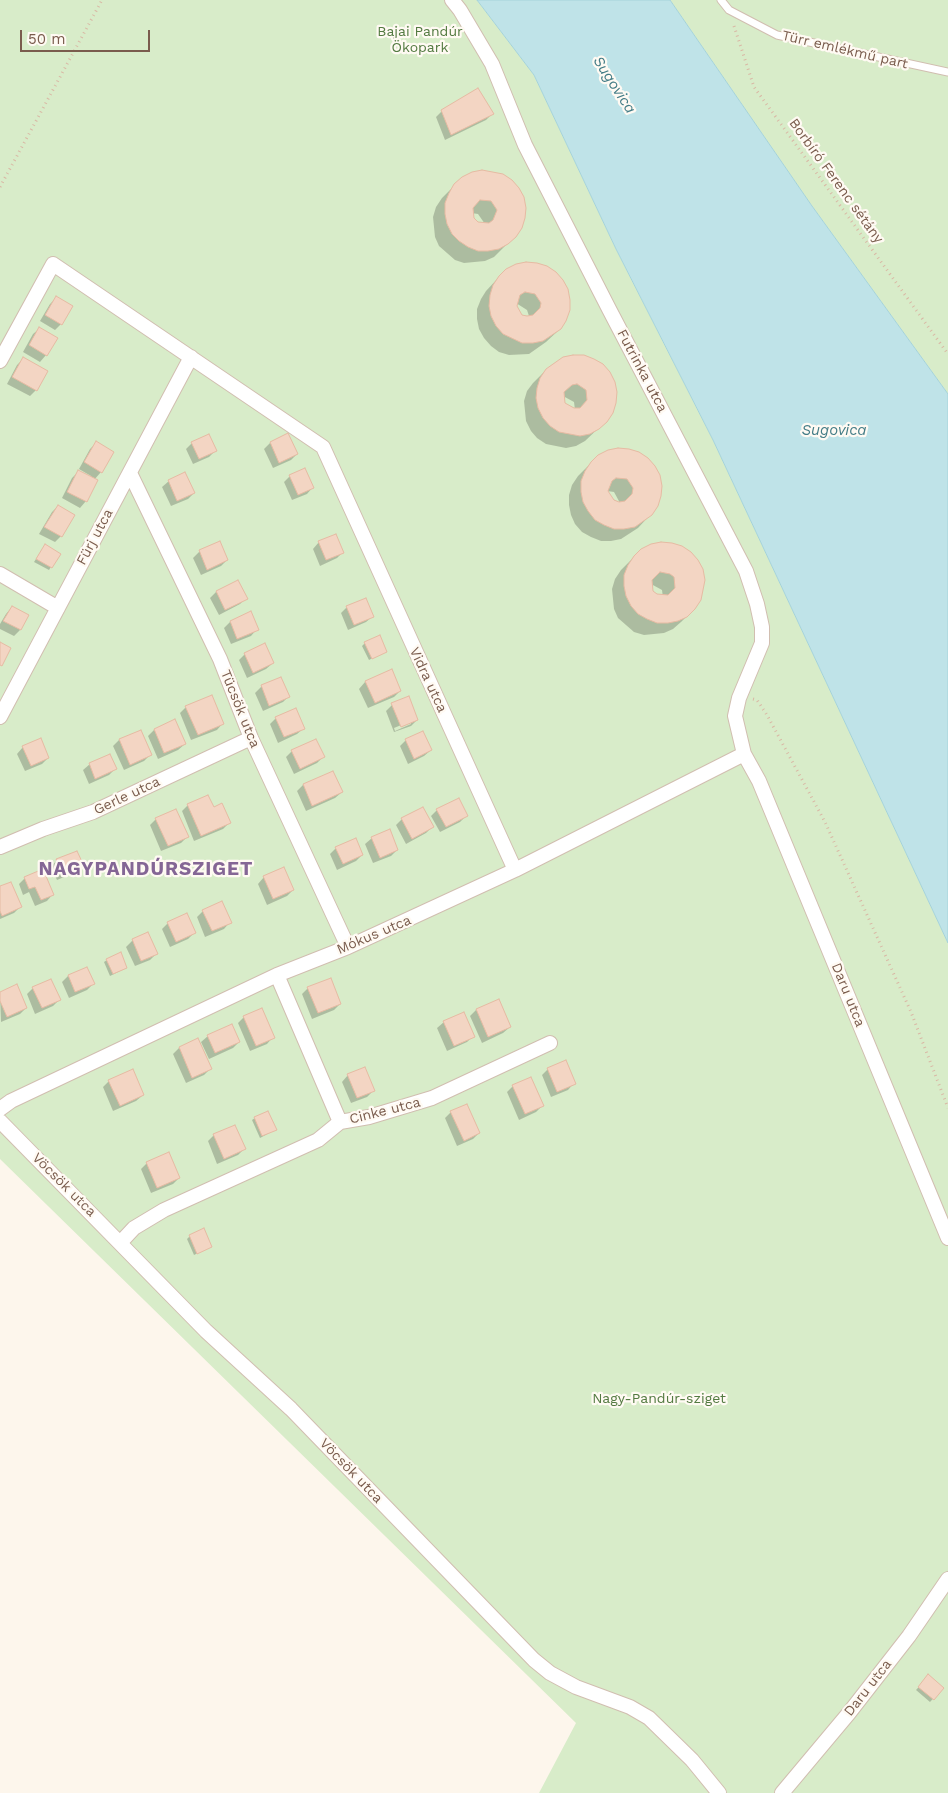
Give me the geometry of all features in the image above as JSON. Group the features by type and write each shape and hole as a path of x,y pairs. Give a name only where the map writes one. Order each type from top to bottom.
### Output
{"street":[{"name":"Futrinka utca","path":"452,0 492,64 525,145 746,571 761,619 762,643 735,716 744,754"},
{"name":"Vidra utca","path":"0,361 53,264 323,447 515,870"},
{"name":"Fürj utca","path":"0,717 191,357"},
{"name":"Tücsök utca","path":"130,473 220,659 251,738 348,947"},
{"path":"0,574 58,608"},
{"name":"Gerle utca","path":"0,847 93,812 251,738"},
{"name":"Mókus utca","path":"0,1109 11,1100 277,975 348,947 515,870 744,754"},
{"name":"Daru utca","path":"744,754 759,781 948,1238"},
{"path":"277,975 340,1122"},
{"name":"Cinke utca","path":"120,1243 134,1228 164,1210 318,1140 340,1122 369,1117 432,1098 550,1043"},
{"name":"Vöcsök utca","path":"0,1121 206,1331 291,1409 534,1660 550,1673 576,1686 630,1706 649,1718 692,1760 719,1793"},
{"name":"Daru utca","path":"782,1793 849,1713 909,1636 948,1579"}],"lane":[{"name":"Türr emlékmű part","path":"721,0 729,10 777,35 948,72"}],"path":[{"path":"0,187 102,0"},
{"name":"Borbíró Ferenc sétány","path":"729,10 754,87 948,354"},
{"path":"742,693 757,700 767,715 825,822 911,1012 948,1108"}],"green space":[{"path":"0,0 477,0 534,75 616,249 713,440 948,943 948,1793 539,1793 576,1723 0,1159"},
{"path":"670,0 948,0 948,394 812,206"}],"water":[{"name":"Sugovica","path":"477,0 670,0 812,206 948,394 948,943 713,440 616,249 534,75"}],"building":[{"path":"478,88 494,114 451,135 441,110"},
{"path":"482,170 503,174 512,180 524,197 526,208 522,228 516,237 499,249 478,251 468,247 452,234 447,224 445,203 449,193 454,184 472,172","holes":["480,200 491,201 497,210 493,220 489,223 478,222 474,218 473,208"]},
{"path":"526,262 547,266 556,272 568,289 570,310 566,321 561,329 543,341 522,343 503,334 491,316 489,306 493,285 506,269","holes":["525,292 535,294 541,303 540,308 533,315 522,315 517,306 520,295"]},
{"path":"56,296 73,306 62,325 45,315"},
{"path":"39,327 58,338 47,356 29,345"},
{"path":"584,355 594,359 603,364 615,382 617,392 613,413 607,422 590,434 580,436 559,432 543,418 538,408 536,398 540,378 546,369 563,357","holes":["577,384 586,390 587,400 580,408 574,408 565,403 564,392 572,385"]},
{"path":"23,357 48,371 37,391 12,377"},
{"path":"288,433 298,454 279,463 270,442"},
{"path":"209,434 217,451 199,459 191,442"},
{"path":"96,441 114,452 102,473 84,462"},
{"path":"618,448 639,452 648,458 660,475 662,486 658,506 652,515 635,527 614,529 604,525 595,520 583,502 581,481 585,471 598,455","holes":["616,478 627,479 633,488 632,494 625,501 619,502 614,500 608,491 612,481"]},
{"path":"305,468 314,488 298,495 289,475"},
{"path":"78,470 98,480 87,502 67,492"},
{"path":"185,472 195,493 177,501 168,480"},
{"path":"58,505 75,515 62,537 44,527"},
{"path":"336,534 344,553 326,560 318,541"},
{"path":"220,541 228,560 207,570 199,550"},
{"path":"661,542 682,546 691,552 703,569 705,580 701,600 687,617 678,621 657,623 647,619 638,614 626,596 624,575 628,565 641,549","holes":["660,572 674,577 675,588 668,595 657,594 653,591 652,580"]},
{"path":"45,544 61,554 52,568 36,559"},
{"path":"238,580 248,599 225,610 216,591"},
{"path":"366,598 374,617 354,625 346,606"},
{"path":"12,606 29,615 21,630 3,621"},
{"path":"251,611 259,630 237,639 230,621"},
{"path":"380,635 387,652 372,659 364,642"},
{"path":"0,642 11,648 2,666 0,665"},
{"path":"265,643 274,663 253,673 244,653"},
{"path":"392,669 401,691 375,703 365,681"},
{"path":"281,677 290,697 269,706 261,685"},
{"path":"212,695 224,724 198,735 185,706"},
{"path":"409,696 418,720 401,727 391,703"},
{"path":"296,708 305,729 284,737 275,717"},
{"path":"175,719 186,744 164,753 154,729"},
{"path":"141,730 152,755 130,765 119,739"},
{"path":"423,731 432,750 414,759 405,739"},
{"path":"41,738 49,758 31,766 22,746"},
{"path":"316,739 325,757 300,769 291,750"},
{"path":"110,754 117,769 95,779 89,763"},
{"path":"333,771 343,792 312,806 303,784"},
{"path":"208,795 214,807 222,803 231,823 201,836 187,804"},
{"path":"459,798 468,816 446,827 436,809"},
{"path":"423,807 434,827 412,839 401,818"},
{"path":"176,809 189,837 168,846 155,818"},
{"path":"390,829 398,850 380,858 371,837"},
{"path":"356,838 363,855 343,864 335,847"},
{"path":"77,851 84,866 63,875 56,859"},
{"path":"284,867 294,890 273,899 263,876"},
{"path":"43,869 54,895 41,900 35,887 29,889 24,877"},
{"path":"11,882 22,907 2,916 0,911 0,886"},
{"path":"222,901 232,923 212,931 202,910"},
{"path":"187,913 196,933 176,942 167,922"},
{"path":"148,932 158,954 141,961 132,939"},
{"path":"121,952 127,968 113,974 106,959"},
{"path":"87,967 95,984 75,992 68,975"},
{"path":"331,978 341,1004 318,1013 307,987"},
{"path":"51,979 61,1000 42,1008 32,987"},
{"path":"17,984 27,1008 7,1017 0,1001 0,992"},
{"path":"499,999 511,1027 488,1037 476,1009"},
{"path":"262,1008 275,1038 256,1046 243,1016"},
{"path":"464,1012 475,1037 454,1046 443,1021"},
{"path":"232,1024 240,1042 215,1053 207,1035"},
{"path":"198,1038 212,1069 192,1078 179,1047"},
{"path":"566,1060 576,1084 557,1092 547,1068"},
{"path":"365,1067 375,1091 357,1098 347,1074"},
{"path":"133,1069 144,1095 120,1106 108,1080"},
{"path":"531,1077 544,1106 525,1114 512,1085"},
{"path":"467,1104 480,1133 464,1141 450,1111"},
{"path":"268,1111 277,1130 262,1136 254,1117"},
{"path":"235,1125 246,1149 224,1159 213,1134"},
{"path":"169,1152 180,1178 157,1188 146,1162"},
{"path":"204,1228 212,1247 197,1254 189,1235"},
{"path":"928,1674 944,1688 934,1700 918,1687"}],"district":[{"name":"NAGYPANDÚRSZIGET","path":"146,869"}],"park label":[{"name":"Bajai Pandúr Ökopark","path":"420,40"},
{"name":"Nagy-Pandúr-sziget","path":"659,1399"}]}
